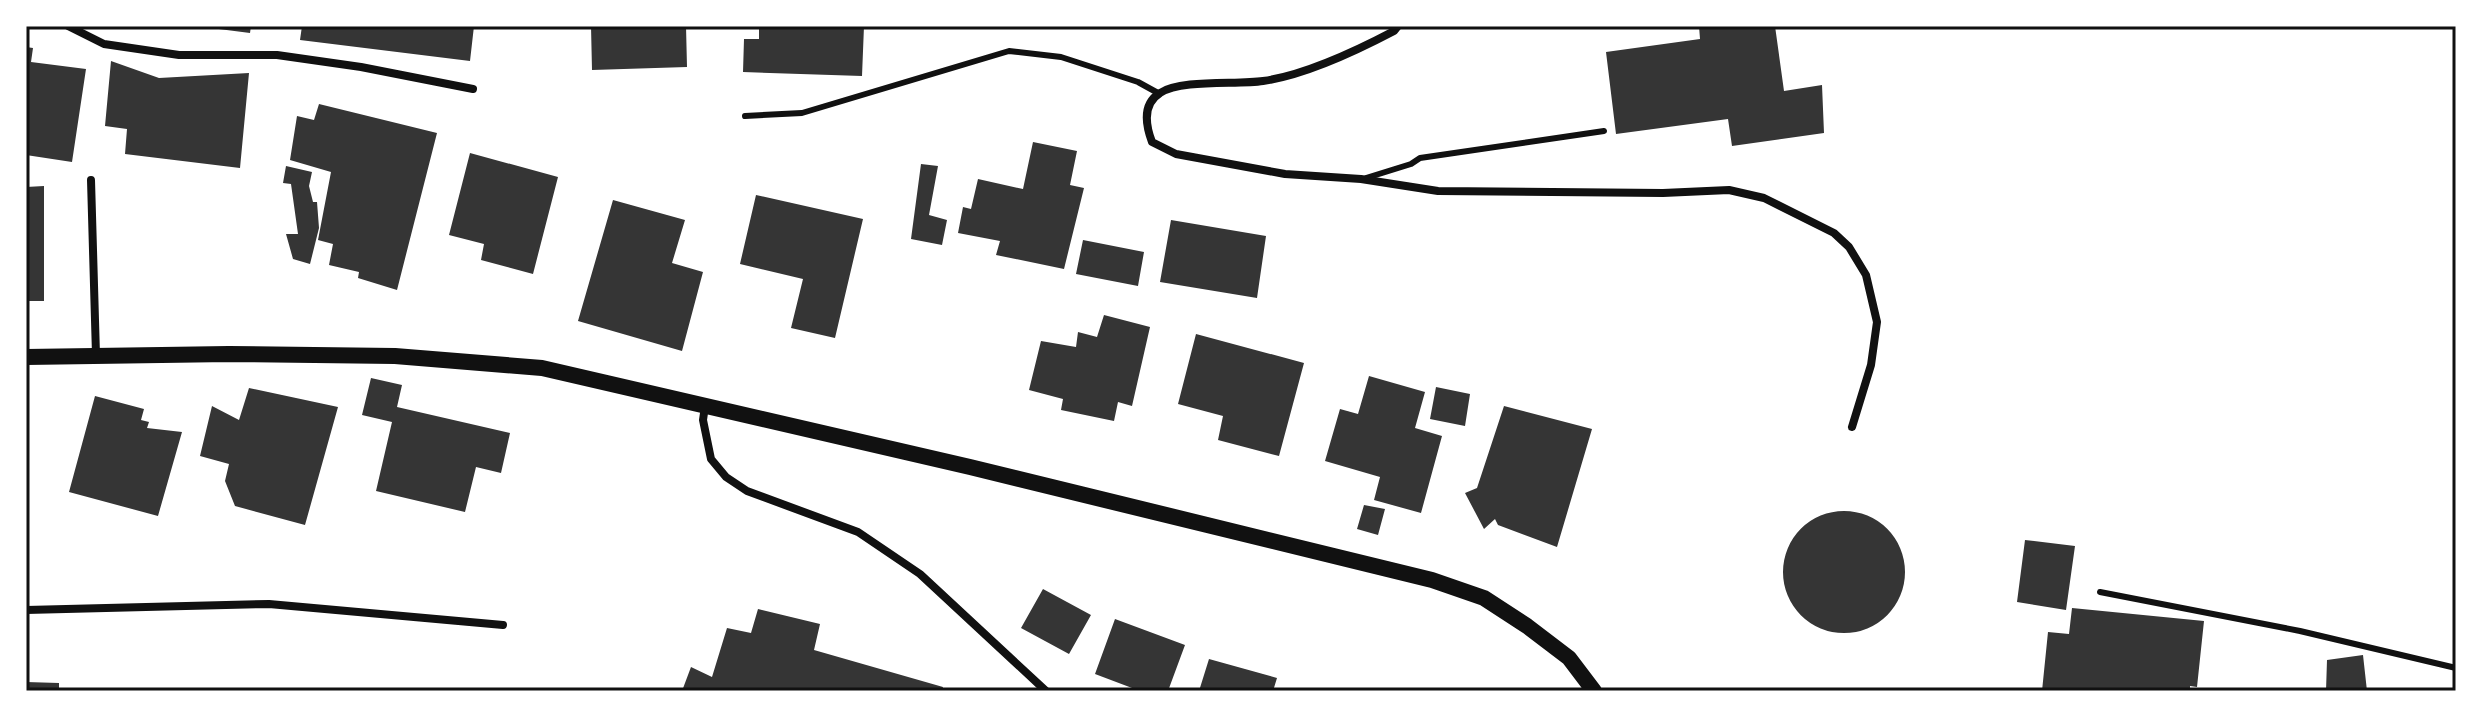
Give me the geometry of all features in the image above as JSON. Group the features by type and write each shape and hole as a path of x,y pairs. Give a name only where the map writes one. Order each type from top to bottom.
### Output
{"main road":[{"path":"26,357 395,356 542,368 1001,474 1432,580 1484,598 1527,626 1569,658 1594,691"}],"street":[{"path":"68,26 104,44 179,55 277,55 361,67 473,89"},
{"path":"1398,26 1347,56 1265,81 1177,86 1158,93 1148,109 1145,125 1152,142 1176,154 1285,174 1361,179 1438,191 1619,193 1729,190 1764,198 1834,233 1849,247 1866,275 1877,322 1871,365 1852,427"},
{"path":"91,180 96,355"},
{"path":"705,406 703,420 711,459 726,477 747,491 858,532 920,574 1046,691"},
{"path":"26,610 269,604 503,625"}],"lane":[{"path":"745,116 802,113 1009,51 1061,57 1138,82 1158,93"},
{"path":"1361,179 1411,164 1420,158 1604,131"},
{"path":"2100,592 2300,631 2456,668"}],"building":[{"path":"211,26 251,26 250,33"},
{"path":"302,26 474,26 470,61 300,40"},
{"path":"591,26 686,26 687,67 592,70"},
{"path":"759,26 864,26 862,76 743,72 744,39 759,39"},
{"path":"1699,26 1775,26 1784,91 1822,85 1824,133 1732,146 1728,119 1616,134 1606,52 1700,39"},
{"path":"26,47 33,48 31,62 86,69 72,162 26,155"},
{"path":"111,61 159,78 249,73 240,168 125,154 127,129 105,126"},
{"path":"319,104 437,133 397,290 358,278 359,272 329,265 333,244 318,240 331,172 290,160 297,116 314,120"},
{"path":"1033,142 1077,151 1070,185 1084,188 1064,269 996,255 1000,241 958,233 963,207 971,209 978,179 1023,189"},
{"path":"470,153 558,177 533,274 481,260 484,244 449,235"},
{"path":"921,164 938,166 929,215 947,220 942,245 911,239"},
{"path":"286,166 312,172 309,186 313,202 317,202 319,228 310,264 293,259 286,234 298,234 291,184 283,183"},
{"path":"44,186 44,301 26,301 26,187"},
{"path":"756,195 863,219 835,338 791,328 803,279 740,264"},
{"path":"613,200 685,220 672,263 703,272 682,351 578,321"},
{"path":"1171,220 1266,236 1257,298 1160,282"},
{"path":"1083,240 1144,252 1138,286 1076,274"},
{"path":"1104,315 1150,327 1132,406 1118,402 1114,421 1061,410 1063,399 1029,390 1041,341 1076,347 1078,332 1097,337"},
{"path":"1196,334 1304,363 1279,456 1218,440 1223,416 1178,404"},
{"path":"1369,376 1425,392 1415,428 1442,436 1421,513 1374,500 1380,477 1325,461 1340,409 1358,414"},
{"path":"371,378 402,385 397,407 510,433 501,473 476,467 465,512 376,491 392,422 362,415"},
{"path":"1436,387 1470,394 1465,426 1430,419"},
{"path":"249,388 338,407 305,525 235,506 225,481 229,464 200,456 212,406 239,420"},
{"path":"95,396 144,409 141,420 149,422 147,428 182,432 158,516 69,492"},
{"path":"1504,406 1592,429 1557,547 1498,525 1495,519 1484,529 1465,493 1477,488"},
{"path":"1364,505 1385,509 1378,535 1357,529"},
{"path":"1844,511 1867,516 1887,529 1900,549 1905,572 1900,595 1887,615 1867,628 1844,633 1821,628 1801,615 1788,595 1783,572 1788,549 1801,529 1821,516"},
{"path":"2025,540 2075,546 2066,610 2017,602"},
{"path":"1043,589 1091,615 1069,654 1021,628"},
{"path":"2072,608 2204,621 2197,687 2190,686 2190,691 2042,691 2048,632 2069,634"},
{"path":"758,609 820,624 814,650 943,687 942,691 682,691 691,667 712,677 727,628 751,633"},
{"path":"1115,619 1185,645 1168,691 1140,691 1095,674"},
{"path":"2363,655 2367,691 2326,691 2327,660"},
{"path":"1209,659 1277,678 1273,691 1199,691"},
{"path":"26,682 59,683 59,691 26,691"}]}
